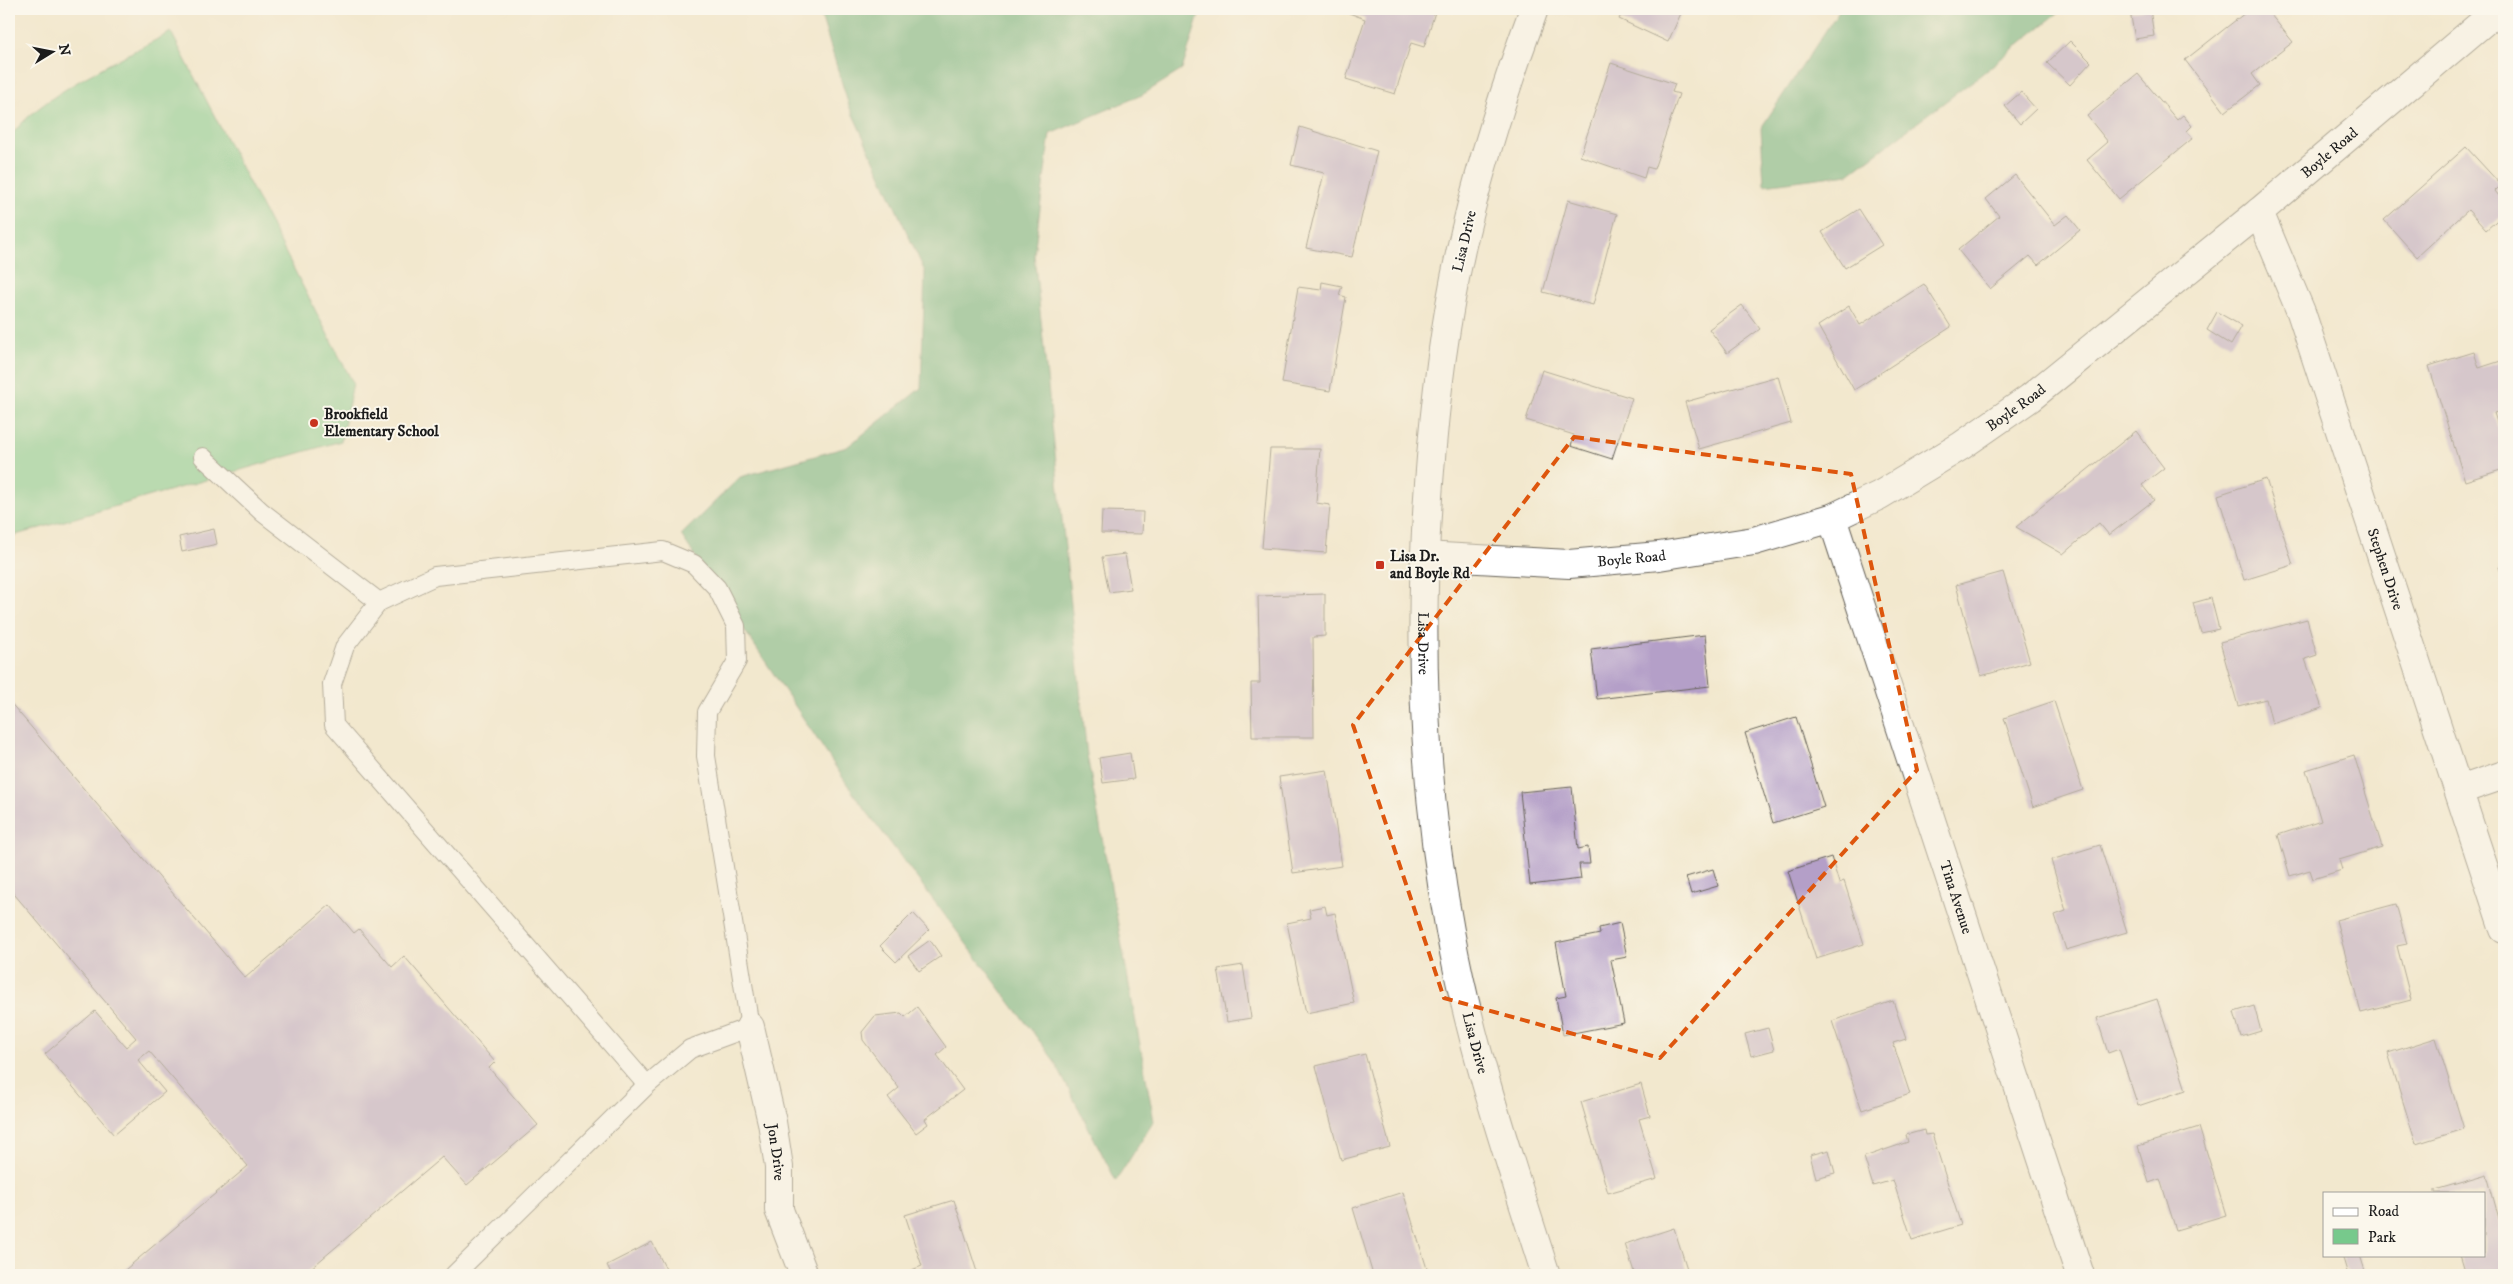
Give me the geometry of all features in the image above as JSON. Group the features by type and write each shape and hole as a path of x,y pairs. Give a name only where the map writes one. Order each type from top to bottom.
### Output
{"street":[{"name":"Lisa Drive","path":"1534,9 1492,135 1464,234 1445,334 1434,420 1424,556 1422,681 1431,809 1450,932 1479,1058 1546,1275"},
{"name":"Boyle Road","path":"1424,556 1569,564 1659,556 1754,541 1832,518 1880,495 1961,446 2030,398 2259,212 2499,9"},
{"name":"Stephen Drive","path":"2259,212 2301,312 2460,790 2504,929"},
{"name":"Tina Avenue","path":"1832,518 2080,1275"},
{"path":"2460,790 2504,775"},
{"name":"Jon Drive","path":"750,1027 772,1122 779,1167 779,1210 804,1275"}],"lane":[{"path":"202,457 262,512 379,602"},
{"path":"454,1275 647,1085 690,1049 750,1027 706,756 707,712 738,661 736,626 717,588 694,564 663,551 435,576 379,602 345,646 332,684 334,725 647,1085"}],"highlighted area":[{"path":"1574,437 1851,474 1917,770 1660,1058 1444,998 1353,725"}],"green space":[{"path":"819,9 1201,9 1182,70 1142,95 1050,134 1034,254 1087,755 1154,1121 1116,1181 1053,1059 855,796 681,535 740,477 847,447 921,388 925,272 849,106"},
{"path":"1840,9 2063,9 1978,77 1849,174 1764,185 1761,128"},
{"path":"171,32 353,383 341,441 9,537 9,139 22,123 60,93 107,65"}],"building":[{"path":"1350,9 1436,9 1424,47 1411,43 1395,94 1346,79 1365,19 1349,13"},
{"path":"1624,9 1683,9 1668,42 1619,19"},
{"path":"2150,9 2154,36 2135,39 2130,11"},
{"path":"2250,9 2266,9 2293,42 2252,74 2260,85 2225,112 2185,60"},
{"path":"2070,41 2091,62 2070,85 2047,63"},
{"path":"1611,63 1675,84 1672,92 1679,94 1654,169 1647,167 1644,178 1580,156"},
{"path":"2138,74 2177,120 2183,115 2192,126 2187,131 2193,138 2119,199 2087,160 2108,142 2087,116"},
{"path":"2021,92 2036,109 2020,124 2005,106"},
{"path":"1300,127 1377,151 1352,257 1306,248 1324,173 1291,165"},
{"path":"2466,147 2501,185 2495,191 2504,202 2504,214 2486,230 2468,210 2417,257 2384,220"},
{"path":"2015,175 2055,225 2068,215 2080,230 2038,265 2030,256 1990,289 1958,250 1999,216 1986,199"},
{"path":"1568,200 1617,214 1593,305 1543,292"},
{"path":"1859,209 1882,245 1845,268 1822,232"},
{"path":"1322,282 1342,286 1339,295 1346,297 1330,391 1282,383 1298,287 1321,290"},
{"path":"1924,284 1951,327 1854,390 1818,326 1849,306 1860,325"},
{"path":"1742,305 1760,329 1727,353 1709,329"},
{"path":"2217,312 2242,326 2231,345 2207,330"},
{"path":"2474,352 2479,368 2504,360 2504,410 2494,413 2504,444 2504,469 2465,481 2429,366"},
{"path":"1542,370 1632,398 1612,459 1571,446 1574,435 1526,420"},
{"path":"1778,376 1791,423 1699,449 1685,402"},
{"path":"2136,431 2164,468 2142,485 2154,500 2109,535 2099,523 2063,554 2016,527"},
{"path":"1270,449 1320,449 1316,503 1330,505 1326,553 1262,548"},
{"path":"2266,479 2293,565 2244,580 2218,495"},
{"path":"1102,511 1143,512 1142,534 1101,533"},
{"path":"214,529 217,544 182,552 179,537"},
{"path":"1125,554 1131,589 1109,592 1102,557"},
{"path":"2504,565 2504,581 2499,567"},
{"path":"2003,572 2030,662 1981,676 1956,585"},
{"path":"1325,594 1325,636 1313,637 1314,737 1252,737 1251,683 1260,683 1258,596"},
{"path":"2211,598 2219,629 2201,633 2193,603"},
{"path":"2307,619 2317,655 2305,659 2322,708 2272,724 2266,699 2238,706 2220,642"},
{"path":"1705,635 1710,686 1597,699 1591,649"},
{"path":"9,701 245,978 330,905 354,933 359,929 392,967 404,956 495,1062 489,1068 538,1125 467,1185 442,1157 303,1275 119,1275 248,1166 149,1051 138,1060 165,1092 114,1135 45,1054 95,1011 126,1047 136,1038 9,888"},
{"path":"2054,701 2083,790 2033,807 2004,718"},
{"path":"1796,717 1824,807 1773,823 1745,733"},
{"path":"1130,753 1134,779 1103,783 1099,758"},
{"path":"2354,755 2382,847 2339,860 2342,870 2313,879 2310,870 2290,876 2278,835 2321,821 2306,770"},
{"path":"1327,770 1342,866 1293,873 1279,777"},
{"path":"1572,787 1578,849 1588,847 1590,864 1579,864 1581,879 1530,885 1520,792"},
{"path":"2100,845 2127,932 2066,950 2055,915 2066,911 2051,860"},
{"path":"1831,857 1839,883 1844,881 1864,944 1816,959 1788,871"},
{"path":"1713,869 1718,886 1691,894 1686,877"},
{"path":"2396,904 2407,944 2397,946 2411,1000 2361,1013 2336,920"},
{"path":"1325,906 1327,915 1335,913 1354,1003 1306,1013 1287,923 1311,918 1309,909"},
{"path":"913,913 929,930 896,962 880,946"},
{"path":"1620,923 1627,957 1611,960 1624,1023 1563,1035 1556,998 1566,996 1556,943 1600,934 1599,928"},
{"path":"930,940 941,956 919,971 908,956"},
{"path":"1243,965 1251,1018 1227,1022 1218,969"},
{"path":"2157,999 2186,1090 2138,1106 2119,1049 2108,1053 2097,1018"},
{"path":"1893,1001 1906,1039 1893,1043 1910,1094 1862,1110 1832,1021"},
{"path":"2254,1006 2261,1031 2241,1037 2234,1012"},
{"path":"917,1007 946,1047 937,1055 963,1090 925,1119 928,1124 916,1133 888,1097 899,1088 863,1040 862,1032 875,1016 901,1013 905,1017"},
{"path":"1768,1028 1774,1050 1751,1056 1745,1034"},
{"path":"2436,1038 2464,1129 2416,1144 2388,1053"},
{"path":"1365,1054 1390,1147 1341,1160 1316,1066"},
{"path":"1641,1084 1650,1116 1639,1119 1657,1179 1608,1193 1581,1102"},
{"path":"2199,1127 2226,1215 2176,1230 2160,1179 2149,1183 2138,1146"},
{"path":"1924,1130 1925,1135 1932,1134 1961,1225 1912,1240 1893,1180 1873,1186 1864,1157 1908,1142 1906,1135"},
{"path":"1829,1150 1835,1173 1816,1178 1810,1155"},
{"path":"2487,1175 2504,1237 2504,1275 2466,1275 2460,1256 2486,1256 2486,1192 2435,1192 2435,1190"},
{"path":"1403,1192 1429,1275 1373,1275 1353,1208"},
{"path":"954,1200 978,1275 910,1275 909,1271 922,1266 905,1215"},
{"path":"1674,1228 1689,1275 1635,1275 1625,1244"},
{"path":"652,1242 669,1275 612,1275 607,1265"},
{"path":"2342,1256 2360,1256 2366,1274 2348,1275"},
{"path":"9,1263 19,1275 9,1275"}],"place":[{"name":"Brookfield Elementary School","path":"314,423"},
{"name":"Lisa Dr. and Boyle Rd","path":"1380,565"}]}
